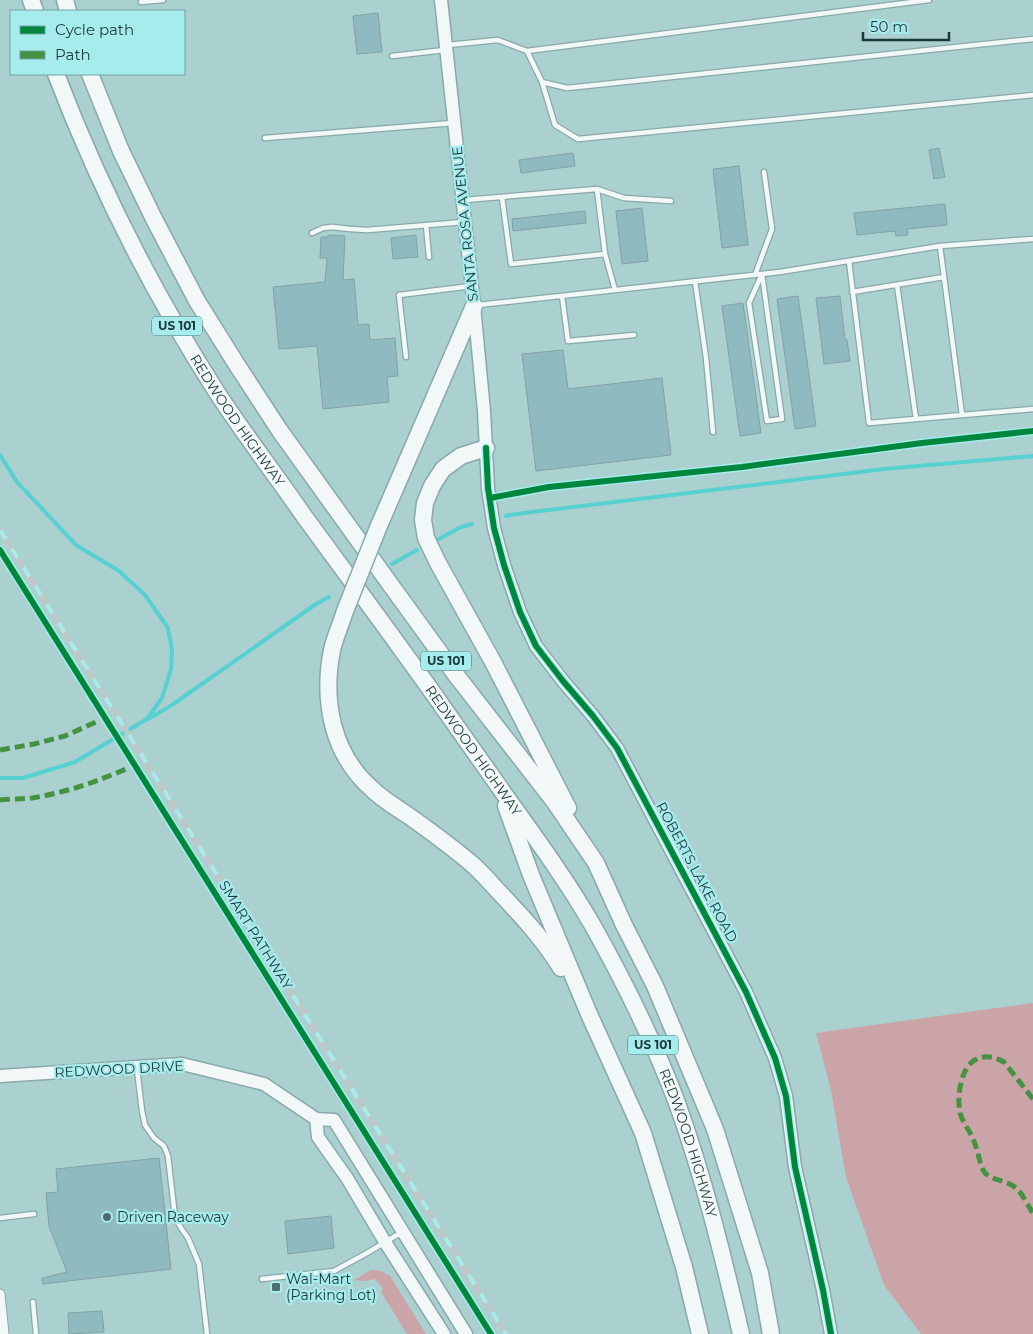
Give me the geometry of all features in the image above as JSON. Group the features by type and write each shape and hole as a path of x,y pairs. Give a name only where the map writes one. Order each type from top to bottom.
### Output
{"highway":[{"name":"REDWOOD HIGHWAY","path":"56,75 76,128 141,263 178,329 217,392 563,877 615,967 649,1036 676,1100 693,1149 720,1242 740,1334"},
{"name":"REDWOOD HIGHWAY","path":"90,75 121,151 154,219 197,301 237,366 280,431 390,584 456,675 554,801 596,863 624,925 655,986 715,1129 760,1273 771,1334"},
{"path":"474,306 378,528 345,611 332,649 328,696 331,719 337,740 348,762 370,788 407,814 480,872 514,908 550,951 589,1014"},
{"path":"486,448 462,456 443,469 432,486 425,504 423,520 426,538 490,656 596,863"},
{"path":"498,786 531,875 589,1014 643,1133 684,1267 700,1334"}],"street":[{"name":"SANTA ROSA AVENUE","path":"440,0 472,286 486,448"},
{"name":"ROBERTS LAKE ROAD","path":"486,448 488,488 494,528 520,612 536,646 617,748 746,992 775,1058 786,1096 795,1167 831,1334"},
{"name":"REDWOOD DRIVE","path":"0,1076 182,1064 264,1084 316,1119 334,1120 466,1334"},
{"path":"316,1119 318,1137 347,1178 385,1242 444,1334"},
{"path":"0,1294 4,1334"}],"lane":[{"path":"141,2 164,0"},
{"path":"392,56 498,40 527,50 929,0"},
{"path":"542,82 567,88 1033,39"},
{"path":"527,50 542,82 554,124 578,138 1033,95"},
{"path":"265,138 454,123"},
{"path":"755,275 772,229 764,172"},
{"path":"463,200 597,189 624,198 670,201"},
{"path":"597,189 605,254 615,290"},
{"path":"502,197 511,264 605,254"},
{"path":"312,233 332,226 350,230 366,230 465,222"},
{"path":"426,225 429,257"},
{"path":"474,306 755,275 940,246 1033,239"},
{"path":"940,246 962,415"},
{"path":"849,261 869,423 1033,409"},
{"path":"762,274 782,419 767,421 749,303 762,274"},
{"path":"852,292 944,278"},
{"path":"695,281 706,358 713,432"},
{"path":"897,285 916,419"},
{"path":"406,356 399,295 472,286"},
{"path":"562,296 568,341 634,335"},
{"path":"137,1067 145,1125 154,1138 164,1146 168,1156 175,1217 188,1238 199,1264 207,1334"},
{"path":"0,1218 34,1214"},
{"path":"262,1279 334,1271 403,1230"},
{"path":"33,1302 36,1334"}],"path":[{"path":"152,1105 154,1085"},
{"path":"125,1088 131,1101 131,1112"},
{"path":"155,1122 160,1130 168,1135"}],"shaded area":[{"path":"1033,1003 1033,1334 921,1334 884,1285 846,1177 831,1090 816,1033"},
{"path":"371,1270 381,1271 390,1276 426,1334 407,1334 381,1292 383,1288 375,1279 365,1281 354,1280"}],"building":[{"path":"378,13 382,52 357,54 353,16"},
{"path":"939,148 945,177 934,179 929,150"},
{"path":"573,153 575,166 521,173 519,160"},
{"path":"739,166 748,245 722,248 713,169"},
{"path":"945,204 947,225 907,229 908,235 896,236 895,231 857,235 854,213"},
{"path":"642,208 648,261 622,264 616,211"},
{"path":"585,211 586,223 513,231 512,219"},
{"path":"328,235 345,236 343,280 354,279 358,325 369,324 370,340 395,338 398,376 387,377 389,402 323,409 317,346 279,349 273,287 325,282 327,258 320,258 321,237 328,237"},
{"path":"416,235 418,257 393,259 391,238"},
{"path":"798,296 816,426 795,429 777,299"},
{"path":"840,296 845,340 847,340 850,361 824,364 816,298"},
{"path":"743,303 761,433 740,436 722,306"},
{"path":"563,350 568,389 662,378 671,455 536,471 522,354"},
{"name":"Driven Raceway","path":"159,1158 171,1269 43,1284 42,1278 67,1272 49,1226 46,1193 58,1192 56,1169"},
{"path":"331,1216 334,1248 288,1254 285,1221"},
{"path":"102,1311 104,1332 69,1334 68,1313"}],"waterway":[{"path":"0,455 17,482 76,545 119,571 145,595 168,628 172,649 171,669 162,698 147,719 75,762 23,778 0,778"},
{"path":"506,516 884,469 1033,456"},
{"path":"437,540 461,527 472,524"},
{"path":"392,564 417,550"},
{"path":"148,719 172,705 316,604 329,597"}],"railway":[{"path":"0,530 506,1334"}],"marked path":[{"path":"0,750 65,736 96,722"},
{"path":"0,800 32,798 56,793 92,783 126,769"},
{"path":"1033,1099 1004,1062 996,1058 980,1058 972,1062 968,1066 960,1086 961,1117 974,1140 981,1166 985,1173 1016,1188 1033,1213"}],"cycle path":[{"path":"490,498 549,487 742,467 922,443 1033,431"},
{"path":"486,448 488,488 494,528 520,612 536,646 617,748 746,992 775,1058 786,1096 795,1167 831,1334"},
{"name":"SMART PATHWAY","path":"0,550 491,1334"}],"place":[{"name":"Driven Raceway","path":"107,1217"},
{"name":"Wal-Mart (Parking Lot)","path":"276,1287"}]}
